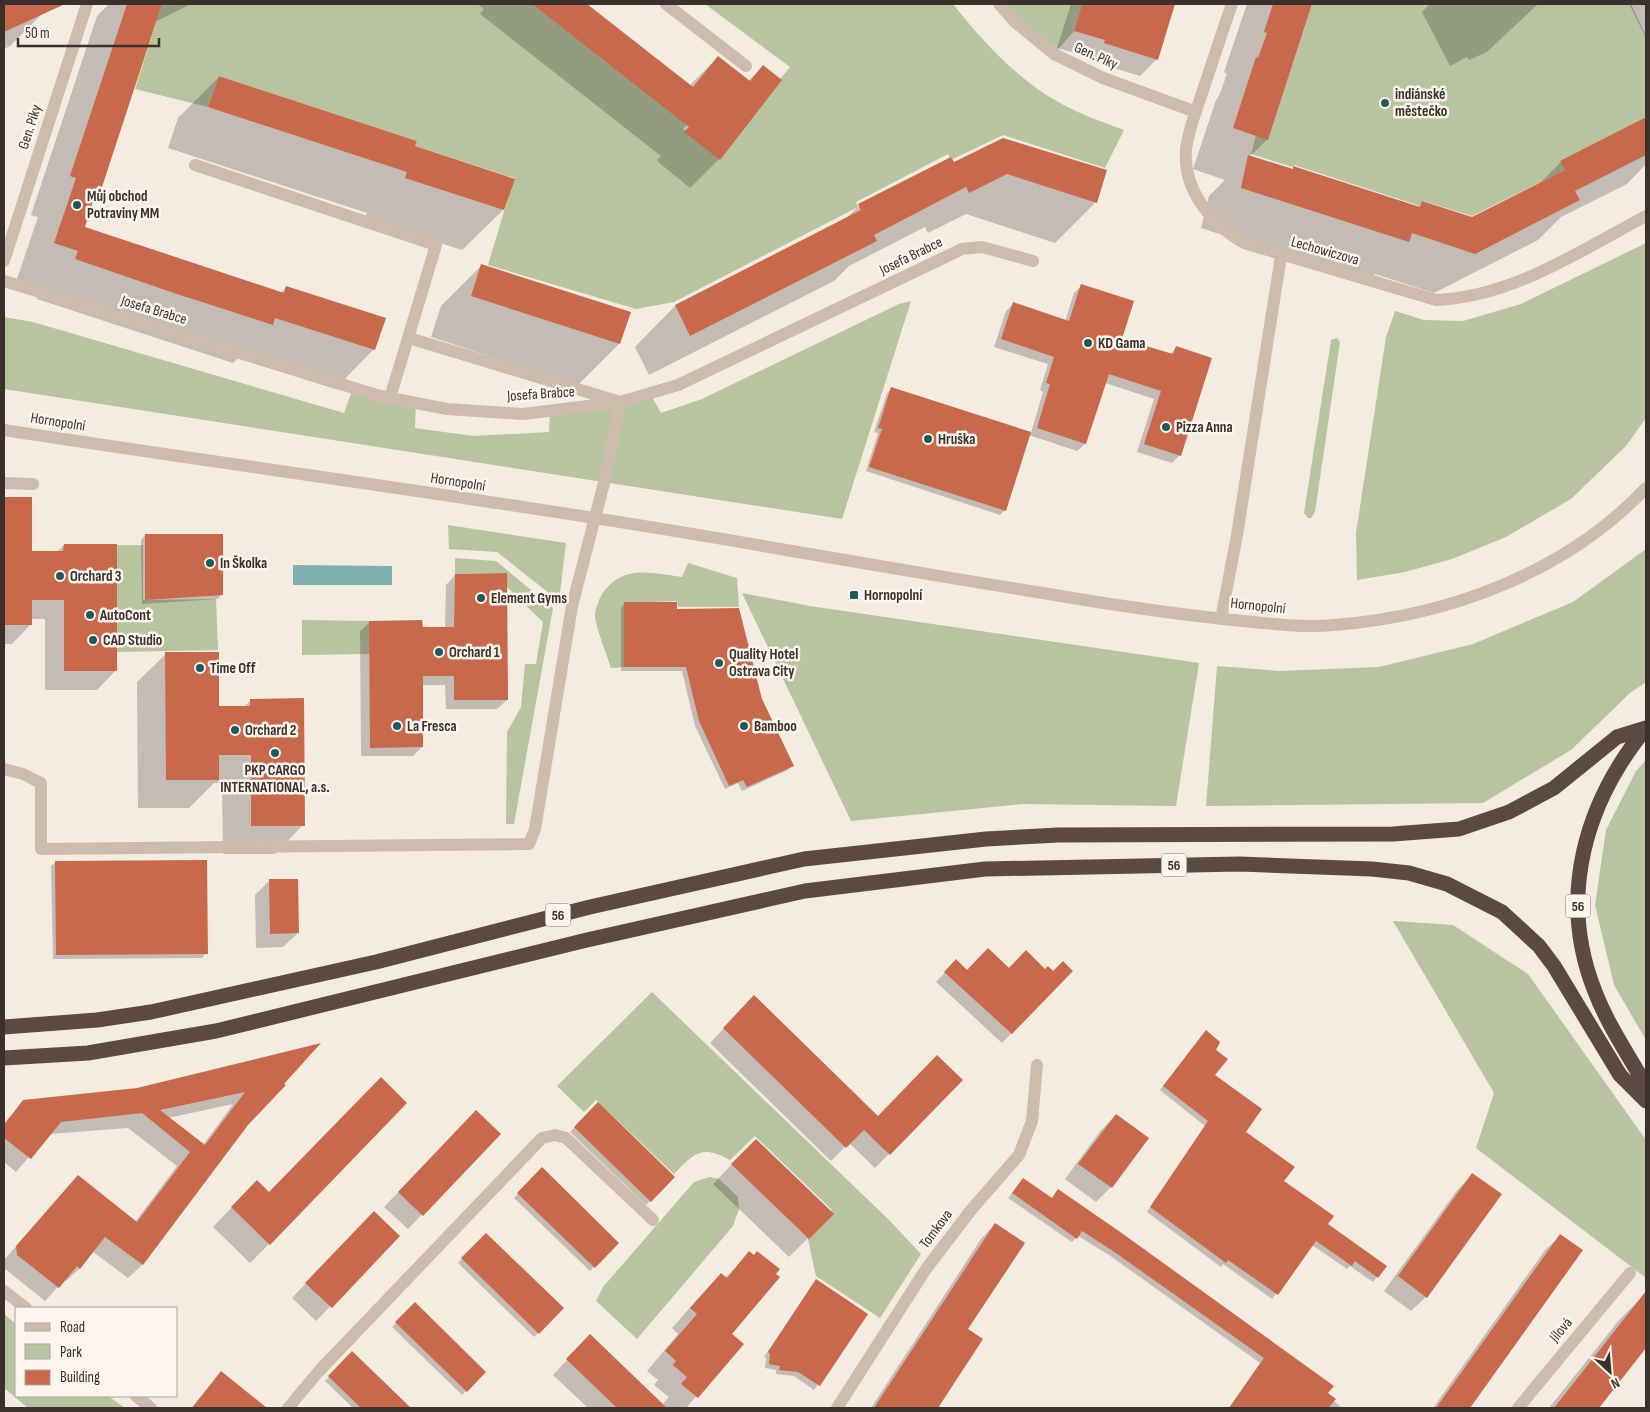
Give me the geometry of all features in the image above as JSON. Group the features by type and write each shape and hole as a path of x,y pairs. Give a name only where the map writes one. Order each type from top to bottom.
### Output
{"highway":[{"name":"56","path":"4,1027 97,1020 160,1010 376,962 590,907 804,860 986,839 1117,835 1393,834 1460,829 1509,812 1546,792 1616,737 1646,728"},
{"name":"56","path":"1646,728 1621,761 1594,812 1580,874 1578,904 1579,934 1584,963 1594,990 1606,1018 1646,1086"},
{"name":"56","path":"4,1058 88,1053 216,1031 587,940 805,891 984,869 1240,864 1372,869 1409,874 1448,884 1502,912 1539,946 1554,966 1620,1075 1646,1101"}],"street":[{"name":"Gen. Píky","path":"4,261 87,4"},
{"path":"666,4 746,66"},
{"name":"Gen. Píky","path":"999,4 1015,22 1054,54 1103,78 1196,112"},
{"name":"Lechowiczova","path":"1232,4 1196,112 1186,149 1186,164 1192,186 1215,222 1244,244 1436,300 1458,299 1528,278 1646,216"},
{"path":"195,165 436,245 390,398"},
{"name":"Josefa Brabce","path":"4,281 390,398 447,409 523,414 620,402 678,385 962,249 982,247 1034,261"},
{"path":"1221,619 1280,256"},
{"path":"4,769 23,774 41,783 42,849 529,844 535,829 572,606 604,483 620,402 409,338"},
{"name":"Hornopolní","path":"4,430 686,532 1169,614 1290,626 1328,626 1392,618 1468,599 1521,578 1579,544 1620,513 1646,488"},
{"path":"4,483 33,484"},
{"name":"Tomkova","path":"837,1408 926,1269 971,1210 1019,1154 1032,1121 1037,1064"},
{"path":"288,1408 325,1364 542,1138 555,1135 566,1138 653,1220"},
{"name":"Jílová","path":"1518,1408 1630,1273"},
{"path":"4,1291 25,1307"},
{"path":"137,1397 151,1408"}],"green space":[{"path":"162,4 532,4 589,48 695,113 683,129 718,156 790,67 705,4 953,4 989,46 1029,83 1068,107 1124,130 1105,168 1003,135 951,160 948,154 856,202 858,207 674,302 636,309 488,265 514,178 415,146 417,141 219,76 208,107 135,89"},
{"path":"999,4 1082,4 1074,31 1054,54"},
{"path":"1312,4 1631,4 1646,36 1646,117 1561,161 1565,170 1472,216 1423,201 1420,206 1294,165 1292,167 1251,154 1256,135 1268,139"},
{"path":"1646,243 1646,418 1626,446 1571,499 1506,537 1452,559 1405,572 1357,580 1356,533 1386,337 1395,311 1424,320 1463,321 1521,304"},
{"path":"911,301 842,519 4,389 4,317 33,322 344,413 353,388 416,403 415,428 473,436 549,432 550,411 650,393 661,413 702,399 899,304"},
{"path":"1337,338 1340,342 1315,512 1311,518 1308,518 1304,513 1331,340"},
{"path":"448,525 566,543 559,601 497,552 449,549"},
{"path":"117,545 143,545 143,600 216,599 218,650 117,652"},
{"path":"1646,549 1646,682 1630,693 1571,750 1483,803 1206,806 1217,666 1280,671 1379,667 1473,644 1573,602"},
{"path":"455,558 496,561 553,608 514,824 506,824 507,732 521,707 525,664 536,664 543,622 507,587 507,573 455,574"},
{"path":"688,563 737,578 739,607 678,607 677,601 626,603 627,667 611,668 595,616 602,594 610,584 628,574 648,573 682,577"},
{"path":"742,593 810,606 1199,663 1176,806 1023,804 851,821"},
{"path":"302,620 369,621 370,654 302,655"},
{"path":"1646,760 1646,1040 1614,985 1595,905 1606,830 1636,771"},
{"path":"1393,921 1453,925 1528,974 1646,1140 1646,1278 1476,1148 1494,1093"},
{"path":"652,992 888,1219 921,1254 880,1318 816,1276 807,1235 832,1210 755,1136 730,1160 712,1153 699,1153 688,1160 674,1174 596,1100 584,1112 557,1086"},
{"path":"710,1177 719,1179 738,1197 739,1209 733,1226 637,1339 596,1301 603,1287 694,1182"},
{"path":"4,1314 15,1323 15,1397 109,1397 125,1408 28,1408 4,1388"}],"water":[{"path":"293,565 392,566 392,585 293,585"}],"building":[{"path":"4,4 65,4 4,32"},
{"path":"127,4 162,4 102,187 98,185 85,227 284,293 286,286 386,318 375,350 275,318 273,325 174,293 75,259 78,251 54,243 76,178 70,176"},
{"path":"532,4 587,4 693,87 718,56 750,81 763,65 782,80 720,160 684,132 689,127"},
{"path":"1082,4 1175,4 1158,60 1104,43 1105,40 1074,31"},
{"path":"1273,4 1312,4 1268,140 1233,128 1256,57 1258,58 1267,33 1264,32"},
{"path":"219,76 417,141 415,146 515,179 504,210 405,178 407,172 208,107"},
{"path":"1646,117 1646,155 1575,191 1580,200 1475,254 1412,233 1409,242 1241,188 1248,155 1293,169 1293,166 1420,207 1422,201 1472,217 1565,170 1560,161"},
{"path":"1003,138 1107,170 1097,203 1007,174 969,193 966,187 874,235 877,241 690,336 675,305 861,210 858,204 951,157 954,162"},
{"path":"481,264 631,312 620,344 471,296"},
{"path":"1081,284 1134,301 1122,339 1173,354 1176,346 1212,358 1181,456 1144,444 1161,391 1109,374 1086,444 1037,428 1050,384 1046,383 1054,357 1001,339 1013,302 1069,321"},
{"path":"891,387 1031,432 1006,511 869,467 882,429 878,428"},
{"name":"Orchard 3","path":"4,497 32,497 32,551 63,551 64,544 117,544 117,671 64,671 64,600 32,600 32,625 4,625"},
{"path":"145,534 223,534 223,595 145,600"},
{"name":"Orchard 1","path":"507,573 508,700 454,700 454,676 423,676 423,747 370,748 369,621 422,620 423,627 454,627 455,574"},
{"path":"624,602 677,602 677,609 739,608 762,699 794,766 747,787 743,780 729,786 699,721 686,667 624,667"},
{"name":"Orchard 2","path":"165,652 219,652 219,706 250,706 250,699 304,698 305,826 251,826 251,755 219,755 219,780 166,780"},
{"path":"207,860 208,954 56,955 55,861"},
{"path":"269,879 298,879 299,933 270,934"},
{"path":"988,948 1009,968 1026,950 1045,969 1048,966 1053,971 1063,961 1073,971 1012,1034 944,972 956,959 967,970"},
{"path":"754,995 878,1116 937,1055 963,1080 890,1155 864,1130 846,1148 723,1028"},
{"path":"1206,1030 1220,1042 1216,1050 1228,1059 1215,1075 1262,1109 1246,1132 1295,1167 1284,1181 1334,1216 1328,1224 1387,1266 1378,1278 1355,1261 1352,1266 1316,1241 1278,1295 1228,1260 1226,1263 1150,1207 1208,1121 1163,1086"},
{"path":"321,1043 284,1084 286,1085 248,1125 143,1265 105,1237 80,1269 77,1266 59,1288 17,1255 16,1246 78,1175 137,1222 190,1152 142,1113 61,1122 31,1159 4,1138 4,1125 23,1100 137,1088","holes":["245,1092 205,1145 160,1110"]},
{"path":"381,1077 407,1103 270,1245 231,1207 257,1180 269,1192"},
{"path":"598,1102 675,1177 651,1202 574,1127"},
{"path":"476,1110 501,1134 423,1216 398,1192"},
{"path":"1116,1114 1149,1138 1112,1188 1078,1164"},
{"path":"756,1139 834,1214 809,1239 731,1164"},
{"path":"542,1167 619,1243 595,1268 517,1193"},
{"path":"1472,1173 1502,1194 1427,1298 1398,1276"},
{"path":"1023,1178 1052,1198 1058,1189 1123,1234 1334,1386 1328,1393 1336,1399 1328,1408 1229,1408 1264,1358 1113,1251 1082,1231 1077,1239 1012,1193"},
{"path":"374,1211 400,1236 332,1308 305,1283"},
{"path":"995,1223 1025,1243 968,1329 983,1339 938,1408 874,1408"},
{"path":"486,1233 564,1308 539,1334 461,1258"},
{"path":"1560,1234 1583,1250 1470,1408 1436,1408"},
{"path":"749,1251 754,1255 757,1251 780,1269 776,1274 780,1277 732,1334 744,1344 698,1398 681,1384 687,1377 673,1365 676,1361 665,1351 697,1314 690,1308 721,1273 727,1278"},
{"path":"816,1279 868,1314 820,1386 798,1372 779,1370 780,1366 769,1364 770,1354 768,1352"},
{"path":"1646,1291 1646,1348 1599,1408 1554,1408"},
{"path":"415,1302 486,1372 467,1392 395,1322"},
{"path":"590,1334 667,1408 617,1408 566,1359"},
{"path":"352,1351 411,1408 361,1408 328,1376"},
{"path":"221,1371 267,1408 192,1408"}],"place":[{"name":"indiánské městečko","path":"1385,103"},
{"name":"Můj obchod Potraviny MM","path":"77,205"},
{"name":"KD Gama","path":"1088,343"},
{"name":"Pizza Anna","path":"1166,427"},
{"name":"Hruška","path":"928,439"},
{"name":"In Školka","path":"210,563"},
{"name":"Orchard 3","path":"60,576"},
{"name":"Hornopolní","path":"854,595"},
{"name":"Element Gyms","path":"481,598"},
{"name":"AutoCont","path":"90,615"},
{"name":"CAD Studio","path":"93,640"},
{"name":"Orchard 1","path":"439,652"},
{"name":"Quality Hotel Ostrava City","path":"719,663"},
{"name":"Time Off","path":"200,668"},
{"name":"La Fresca","path":"397,726"},
{"name":"Bamboo","path":"744,726"},
{"name":"Orchard 2","path":"235,730"},
{"name":"PKP CARGO INTERNATIONAL, a.s.","path":"275,753"}]}
